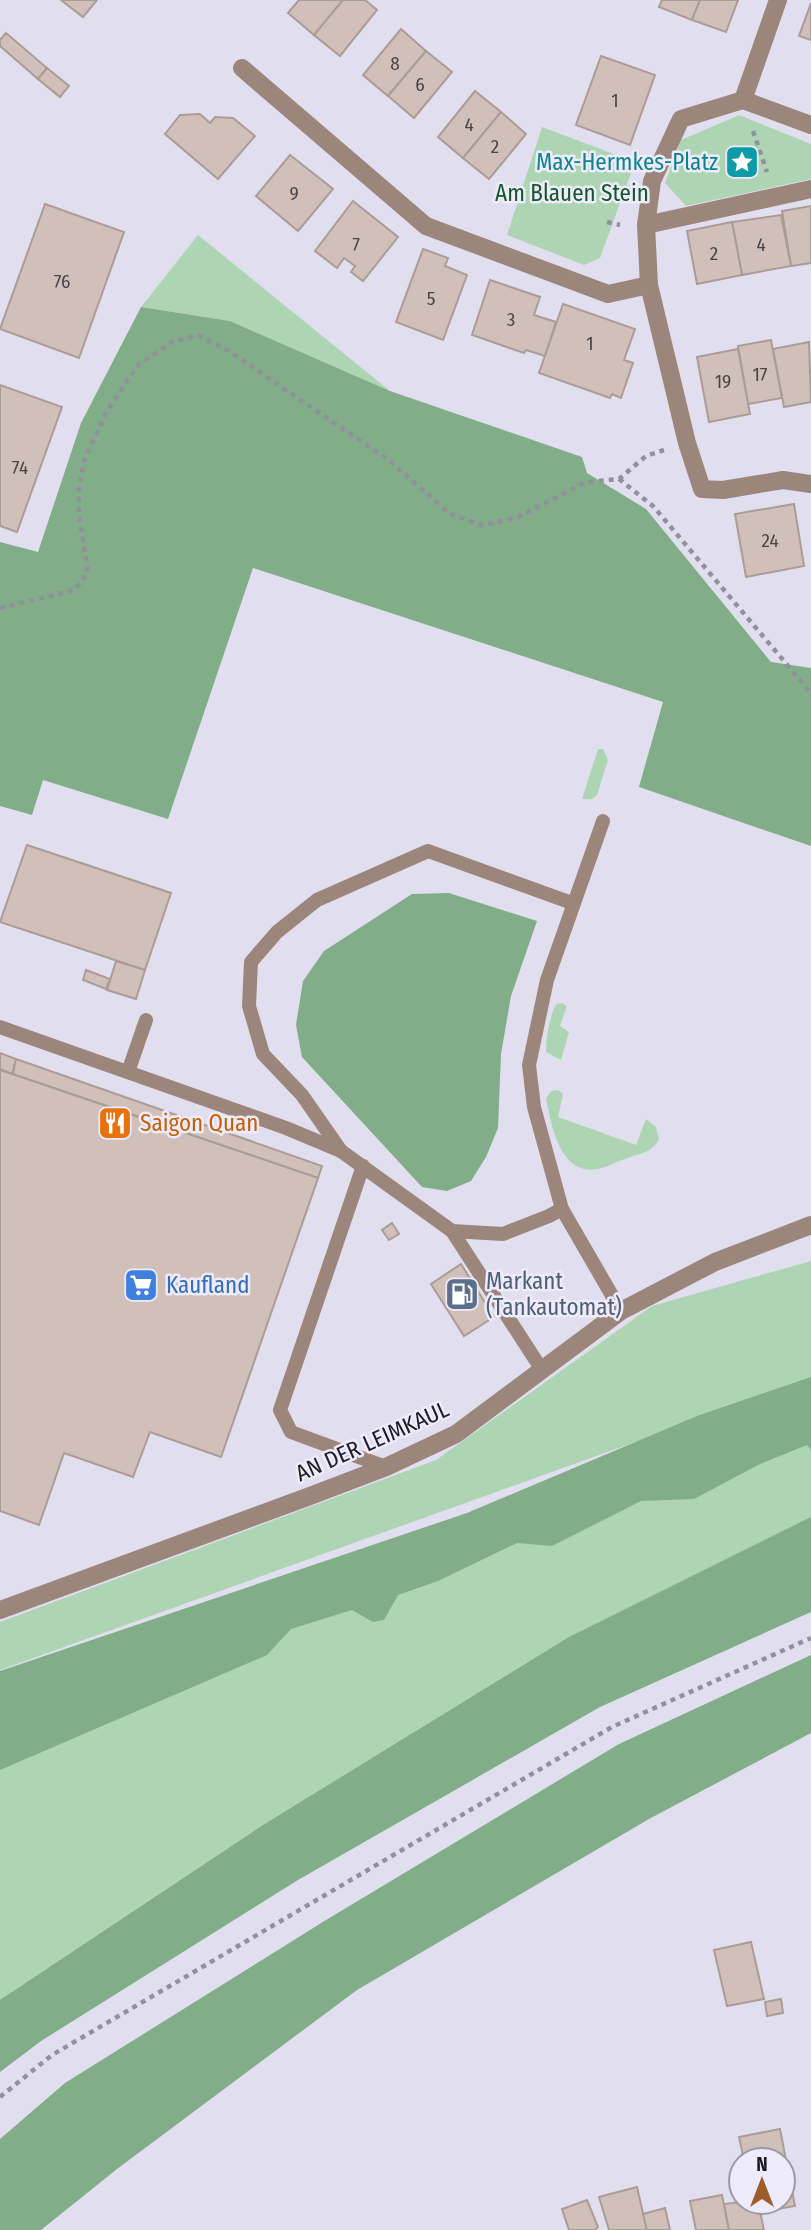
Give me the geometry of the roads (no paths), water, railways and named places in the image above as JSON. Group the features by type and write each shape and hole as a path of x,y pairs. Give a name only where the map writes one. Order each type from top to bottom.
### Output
{"street":[{"path":"743,100 778,0"},
{"path":"242,68 426,226 608,293 649,285"},
{"path":"811,125 743,100 681,119 652,181 646,225 649,285 687,443 702,489 723,491 783,480 811,484"},
{"path":"646,225 811,189"},
{"name":"AN DER LEIMKAUL","path":"0,1610 386,1467 456,1434 621,1311 715,1262 811,1224"}],"lane":[{"path":"603,821 547,980 529,1065 534,1107 562,1209 621,1311"},
{"path":"341,1151 302,1095 263,1054 249,1006 251,962 277,932 317,900 428,851 572,903"},
{"path":"128,1072 146,1020"},
{"path":"0,1027 286,1128 341,1151 452,1231 542,1370"},
{"path":"363,1166 280,1410 292,1432 386,1467"},
{"path":"452,1231 503,1234 562,1209"}],"place":[{"name":"Max-Hermkes-Platz","path":"742,162"},
{"name":"Saigon Quan","path":"115,1123"},
{"name":"Kaufland","path":"141,1285"},
{"name":"Markant (Tankautomat)","path":"462,1294"}],"park label":[{"name":"Am Blauen Stein","path":"572,193"}]}
